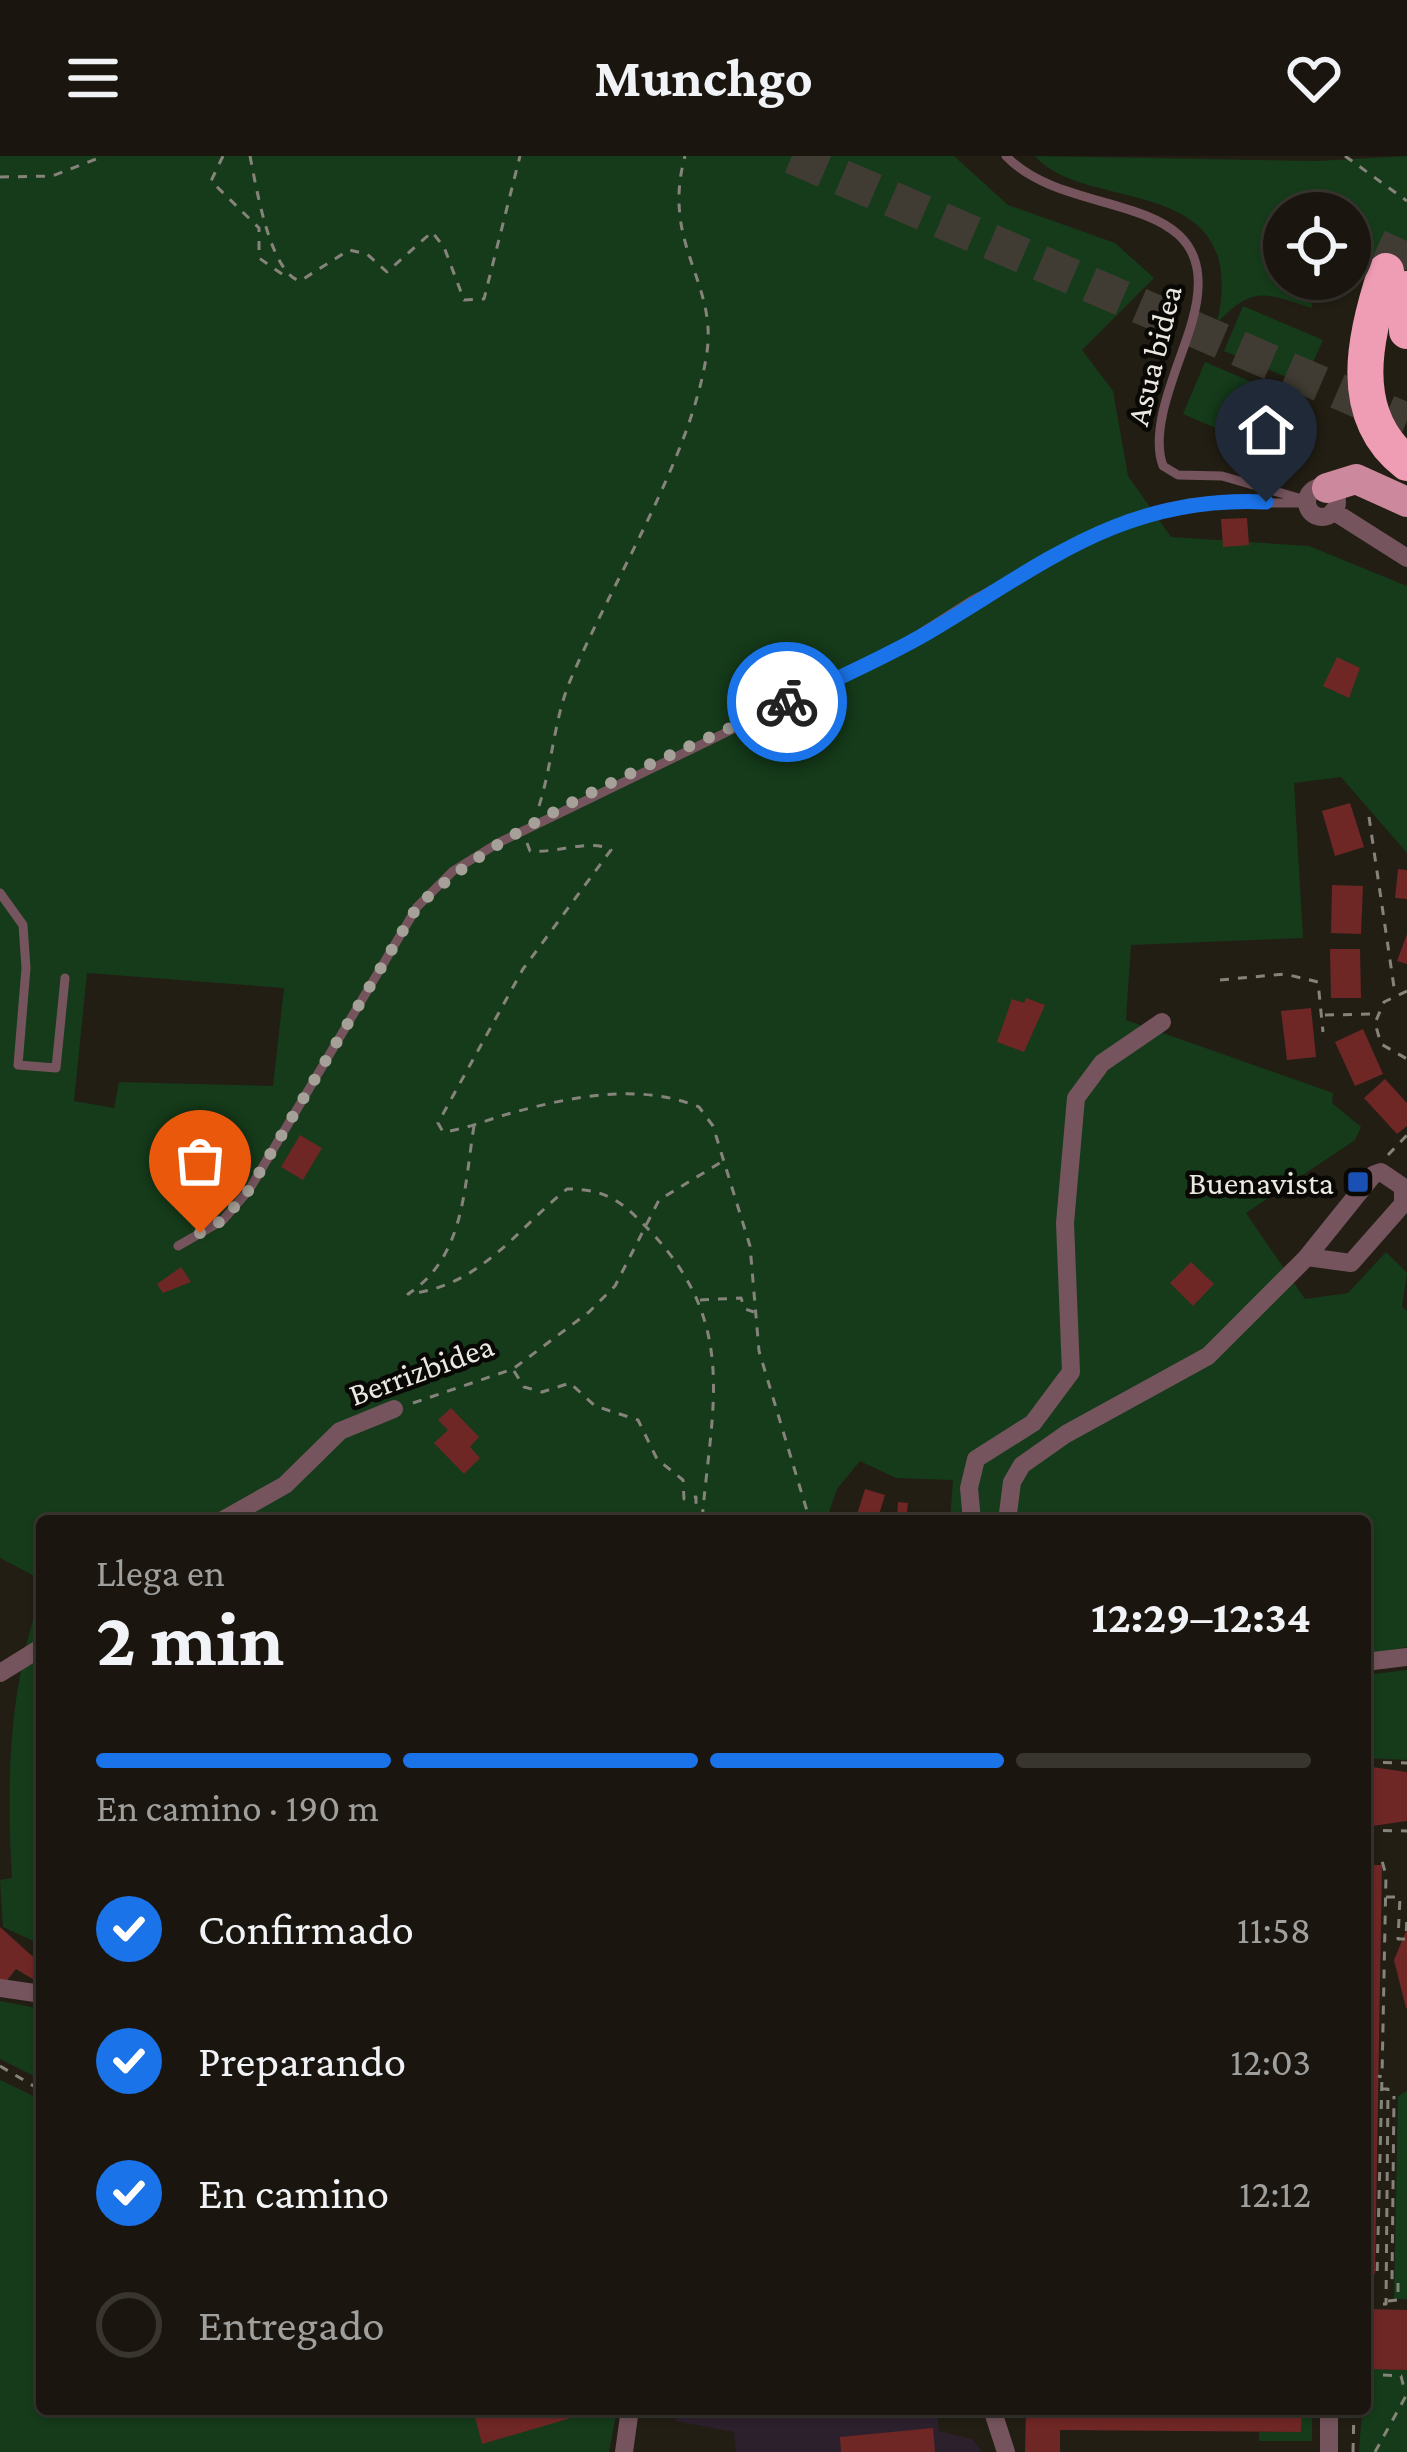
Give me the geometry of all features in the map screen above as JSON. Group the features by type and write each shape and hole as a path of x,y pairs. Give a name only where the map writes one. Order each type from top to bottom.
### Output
{"highway":[{"path":"1396,280 1407,331"},
{"path":"1396,280 1363,356 1366,396 1376,424 1407,463"}],"main road":[{"path":"1319,501 1355,479 1407,502"}],"street":[{"path":"1319,501 1407,558"},
{"path":"972,1515 970,1475 976,1459 1033,1423 1070,1372 1065,1223 1076,1098 1102,1063 1162,1022"},
{"path":"1008,1515 1012,1482 1037,1451 1208,1356 1307,1257 1373,1175 1381,1172 1403,1187 1403,1204 1352,1263 1307,1257"},
{"name":"Berrizbidea","path":"232,1515 285,1485 340,1431 394,1409"},
{"path":"0,1673 36,1651"},
{"path":"1371,1661 1407,1657"},
{"path":"0,1988 36,1993"},
{"path":"624,2452 629,2415"},
{"path":"994,2415 1006,2452"},
{"path":"1329,2415 1329,2452"}],"lane":[{"name":"Asua bidea","path":"1006,156 1056,189 1150,216 1183,236 1200,260 1200,295 1159,438 1163,466 1178,475 1222,476 1319,501"},
{"path":"178,1246 223,1220 249,1190 417,907 453,871 532,827 888,654 971,601 1097,533 1189,503 1319,501"},
{"path":"0,893 23,925 26,968 17,1065 56,1068 65,978"}],"path":[{"path":"0,177 52,176 104,156"},
{"path":"223,156 211,181 259,228 260,259 288,278 300,281 349,250 367,254 387,272 432,232 444,247 464,300 484,299 520,156"},
{"path":"250,156 276,260 288,278"},
{"path":"685,156 675,191 676,222 706,318 707,350 694,405 616,590 567,686 555,757 526,846 530,851 600,845 611,850 523,969 438,1123 443,1132 518,1111 636,1092 699,1107 725,1160 750,1246 754,1312 783,1443 808,1515"},
{"path":"1345,156 1407,201"},
{"path":"1369,817 1395,994"},
{"path":"1220,980 1285,974 1318,982 1323,1032"},
{"path":"1322,1016 1377,1014 1395,994 1407,991"},
{"path":"1377,1014 1381,1044 1407,1059"},
{"path":"474,1124 459,1225 432,1278 409,1294 434,1291 486,1265 567,1189 607,1191 677,1260 698,1300 716,1377 703,1515"},
{"name":"Berrizbidea","path":"394,1409 513,1370 614,1286 659,1200 725,1160"},
{"path":"698,1300 741,1298 745,1309 754,1312"},
{"path":"513,1370 524,1387 542,1392 570,1383 595,1406 638,1420 657,1459 683,1480 684,1499 696,1497 696,1504 704,1504"},
{"path":"1371,1762 1407,1763"},
{"path":"1371,1831 1407,1831"},
{"path":"1371,1861 1382,1861 1386,1898 1377,2277 1371,2277"},
{"path":"1386,1898 1400,1898 1398,1939 1406,1939 1407,1915"},
{"path":"0,2066 36,2087"},
{"path":"1382,2089 1388,2089 1386,2301"},
{"path":"1371,2303 1398,2300 1398,2282 1392,2282 1394,2096"},
{"path":"1371,2374 1400,2376 1406,2394 1375,2452"},
{"path":"1353,2452 1354,2415"}],"shaded area":[{"path":"676,2415 938,2415 939,2431 972,2439 982,2452 736,2452 734,2432 676,2421"}],"green space":[{"path":"0,156 954,156 1008,205 1115,243 1154,278 1082,350 1113,391 1128,476 1171,537 1309,546 1407,586 1407,853 1341,777 1294,783 1303,938 1131,945 1126,1020 1333,1093 1332,1103 1361,1127 1355,1140 1246,1213 1305,1299 1348,1293 1386,1252 1407,1273 1402,1307 1407,1311 1407,1647 1371,1654 1371,1515 950,1515 953,1480 896,1478 860,1461 837,1489 828,1515 36,1515 36,1577 0,1558","holes":["87,973 284,988 273,1086 119,1082 114,1108 74,1101"]},
{"path":"1035,156 1317,161 1407,156 1407,268 1371,255 1371,192 1263,192 1263,296 1241,303 1217,323 1221,274 1210,240 1188,218 1059,174"},
{"path":"1286,300 1311,300 1312,308"},
{"path":"1243,306 1323,340 1303,384 1224,351"},
{"path":"1205,362 1310,407 1288,459 1183,414"},
{"path":"36,1611 36,1942 3,1927 0,1880 12,1878 12,1733"},
{"path":"1407,1670 1407,1760 1371,1758 1371,1674"},
{"path":"0,2001 36,2008 36,2077 0,2059"},
{"path":"0,2080 36,2097 36,2415 616,2415 609,2452 0,2452"},
{"path":"1407,2091 1407,2299 1394,2299 1398,2096"},
{"path":"1371,2369 1407,2370 1407,2452 1359,2452 1362,2415 1371,2415"},
{"path":"1302,2415 1312,2415 1312,2441 1259,2441 1259,2432 1301,2432"}],"building":[{"path":"1247,518 1249,545 1223,547 1221,519"},
{"path":"1337,657 1360,668 1349,698 1323,686"},
{"path":"1350,803 1364,847 1335,856 1322,811"},
{"path":"1398,869 1407,870 1407,899 1395,898"},
{"path":"1332,885 1363,886 1361,934 1331,933"},
{"path":"1407,934 1407,964 1397,961"},
{"path":"1330,949 1360,949 1361,998 1331,998"},
{"path":"1026,998 1045,1005 1024,1052 997,1042 1012,999 1024,1003"},
{"path":"1311,1008 1316,1057 1287,1060 1281,1011"},
{"path":"1363,1029 1383,1074 1355,1086 1335,1042"},
{"path":"1385,1079 1407,1103 1407,1126 1397,1134 1364,1098"},
{"path":"300,1135 322,1148 303,1180 281,1167"},
{"path":"1191,1262 1214,1284 1193,1306 1170,1283"},
{"path":"181,1267 191,1282 163,1293 157,1284"},
{"path":"451,1408 479,1437 470,1447 480,1458 464,1474 434,1443 448,1430 438,1420"},
{"path":"865,1489 885,1495 879,1515 857,1515"},
{"path":"898,1502 908,1503 907,1515 897,1515"},
{"path":"1371,1767 1407,1772 1407,1821 1371,1826"},
{"path":"1371,1865 1382,1865 1375,2274 1371,2274"},
{"path":"0,1927 36,1960 36,1981 16,1969 0,1989"},
{"path":"1407,1929 1407,2008 1406,2008 1394,1960"},
{"path":"1371,2309 1407,2310 1407,2370 1371,2369"},
{"path":"475,2415 570,2415 571,2418 482,2444"},
{"path":"1026,2415 1302,2415 1301,2432 1060,2430 1060,2452 1025,2452"},
{"path":"933,2428 935,2452 841,2452 840,2437"}],"tunnel":[{"path":"792,156 1407,421"},
{"path":"1386,271 1407,225"}],"way so far":[{"path":"200,1233 223,1220 249,1190 376,971 417,907 453,871 646,769 787,702"}],"place":[{"name":"Buenavista","path":"1358,1182"}],"route":[{"path":"787,702 925,634 971,601 1097,533 1189,503 1266,502"}]}
